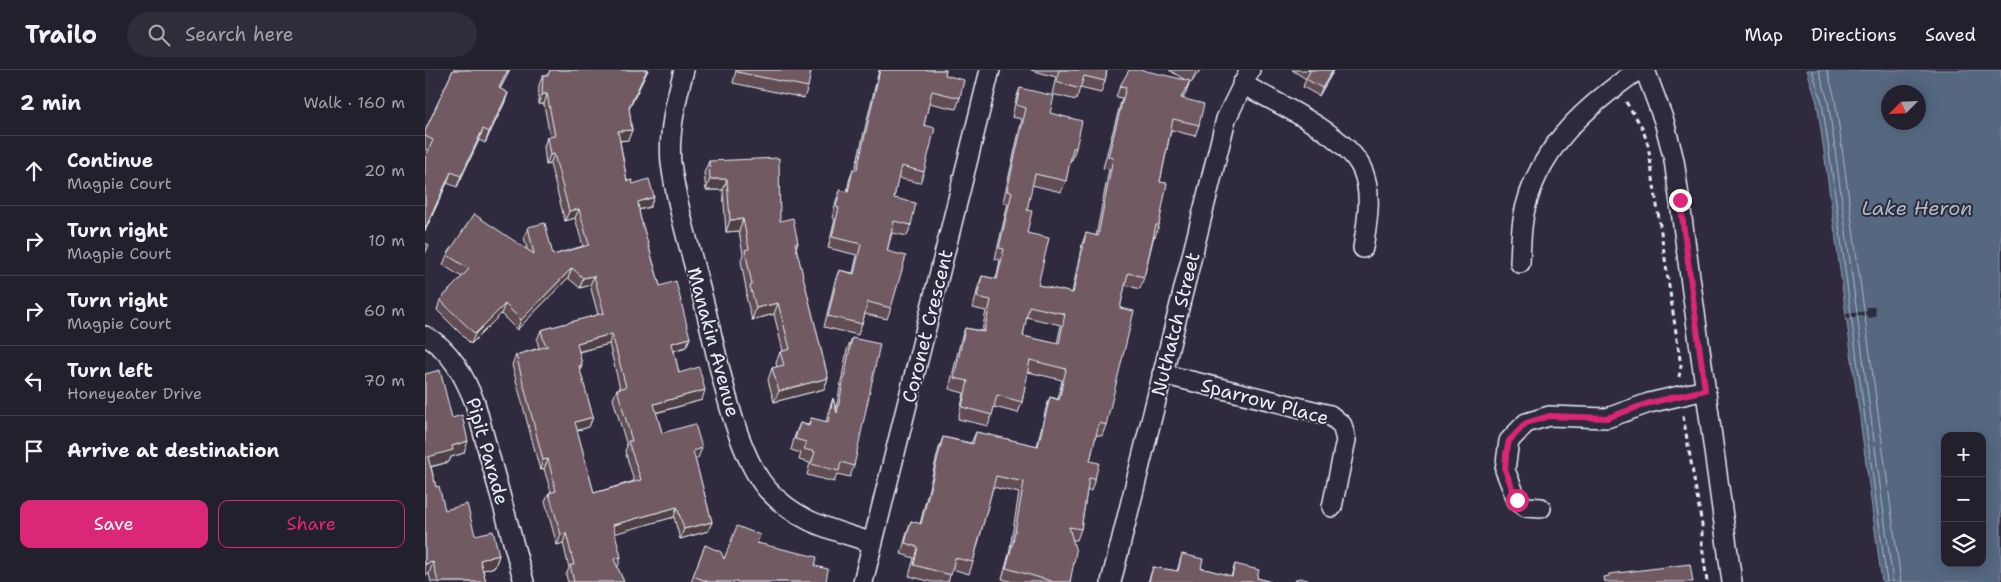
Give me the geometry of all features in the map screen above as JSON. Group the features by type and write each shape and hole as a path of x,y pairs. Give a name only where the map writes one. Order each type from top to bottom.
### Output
{"street":[{"name":"Manakin Avenue","path":"684,70 671,141 671,164 687,238 747,459 761,481 784,507 805,520 873,543"},
{"name":"Coronet Crescent","path":"863,582 990,70"},
{"path":"1520,262 1527,202 1554,145 1571,124 1591,105 1639,70"},
{"path":"1645,70 1662,113 1674,160 1732,582"},
{"path":"1246,77 1333,136 1358,161 1363,170 1369,211 1363,248"},
{"name":"Nuthatch Street","path":"1111,582 1226,119 1246,77"},
{"name":"Pipit Parade","path":"425,336 449,356 465,377 475,403 523,582"},
{"name":"Sparrow Place","path":"1163,374 1330,415 1342,425 1347,440 1332,507"},
{"path":"1541,508 1526,508 1517,500 1505,470 1509,441 1526,423 1549,416 1607,418 1649,403 1705,390"}],"path":[{"path":"1626,102 1642,127 1648,145 1681,366 1678,385"},
{"path":"1683,416 1702,525 1702,545 1707,582"}],"water":[{"name":"Lake Heron","path":"1807,70 2001,70 2001,582 1882,582 1817,103"}],"pier":[{"path":"1867,307 1875,307 1876,317 1868,318 1867,315 1847,318 1846,314 1867,311"}],"building":[{"path":"453,70 508,70 499,88 508,93 489,132 483,129 461,176 451,172 425,229 425,158 433,140 425,136 425,131"},
{"path":"550,70 647,70 629,107 632,130 618,131 627,181 632,180 633,184 649,179 654,197 638,202 640,216 660,286 676,281 690,338 672,343 679,373 699,367 705,390 654,404 662,433 695,424 702,448 693,451 712,522 684,529 677,507 613,525 621,557 614,559 624,582 574,582 570,565 574,565 566,533 561,535 549,493 556,491 548,459 543,460 516,355 548,346 544,342 541,330 604,313 594,276 583,278 572,268 521,320 505,304 475,334 440,300 469,269 447,255 474,214 534,254 528,227 545,223 553,255 589,245 579,209 569,211 554,154 550,155 547,137 555,136 547,94 542,94 543,75 548,75","holes":["612,334 626,387 617,389 632,441 628,441 641,480 594,493 575,422 593,417 579,366 582,365 577,343"]},
{"path":"738,70 801,70 811,72 808,87 737,72"},
{"path":"880,70 946,70 945,75 964,80 960,98 932,91 924,125 935,128 924,172 901,166 894,198 916,203 911,225 894,221 887,251 906,256 891,308 868,302 862,324 828,316 839,270 854,274 861,244 832,237 839,208 836,207 840,190 848,192 853,169 857,170"},
{"path":"1059,70 1107,70 1105,81 1084,76 1080,89 1056,82"},
{"path":"1129,70 1142,70 1190,81 1181,98 1204,104 1199,125 1173,119 1160,182 1167,183 1159,225 1156,225 1144,277 1128,273 1120,308 1134,311 1106,425 1099,423 1090,461 1099,463 1095,479 1089,478 1081,529 1069,527 1076,552 1070,582 1054,582 1006,568 1013,542 1024,482 996,476 973,562 955,558 951,575 914,565 918,547 905,543 911,521 921,524 943,437 973,444 976,432 1038,446 1050,397 1059,400 1066,369 1030,360 1022,402 997,395 992,415 962,407 968,381 954,378 965,328 984,332 991,300 977,297 982,276 997,279 1004,249 999,248 1012,192 1007,191 1026,108 1016,105 1020,88 1054,96 1050,113 1082,121 1076,148 1073,148 1066,181 1035,174 1027,210 1032,211 1027,233 1049,238 1038,285 1073,293 1086,233 1098,236 1113,158 1108,157 1126,87 1120,86","holes":["1029,306 1065,314 1059,344 1023,336"]},
{"path":"1308,70 1333,70 1322,88 1306,79 1310,71"},
{"path":"779,158 780,221 793,218 798,243 795,243 828,378 779,391 772,368 784,365 780,352 790,349 778,303 756,308 750,286 752,285 745,250 749,249 743,219 730,220 727,179 710,179 709,161"},
{"path":"425,243 429,245 425,254"},
{"path":"852,338 880,344 854,466 841,462 839,471 811,464 815,452 804,449 806,442 795,439 800,423 809,426 811,418 828,422 833,398 837,413"},
{"path":"440,370 452,418 462,415 468,441 452,446 453,450 428,457 436,487 439,486 445,510 467,504 475,535 493,531 499,555 480,560 486,582 438,582 433,562 425,564 425,374"},
{"path":"737,526 760,535 757,543 817,557 815,566 828,569 826,582 709,582 693,576 705,545 721,552 724,559"},
{"path":"1182,554 1203,559 1201,568 1232,576 1235,564 1259,570 1257,578 1271,582 1149,582 1153,567 1178,571"},
{"path":"1690,564 1693,582 1605,582 1604,577 1609,576 1609,574"},
{"path":"1299,578 1308,580 1309,582 1293,582"}],"route":[{"path":"1517,500 1509,485 1505,470 1506,454 1509,441 1517,430 1526,423 1537,418 1549,416 1587,419 1607,418 1649,403 1705,390 1680,200"}]}
